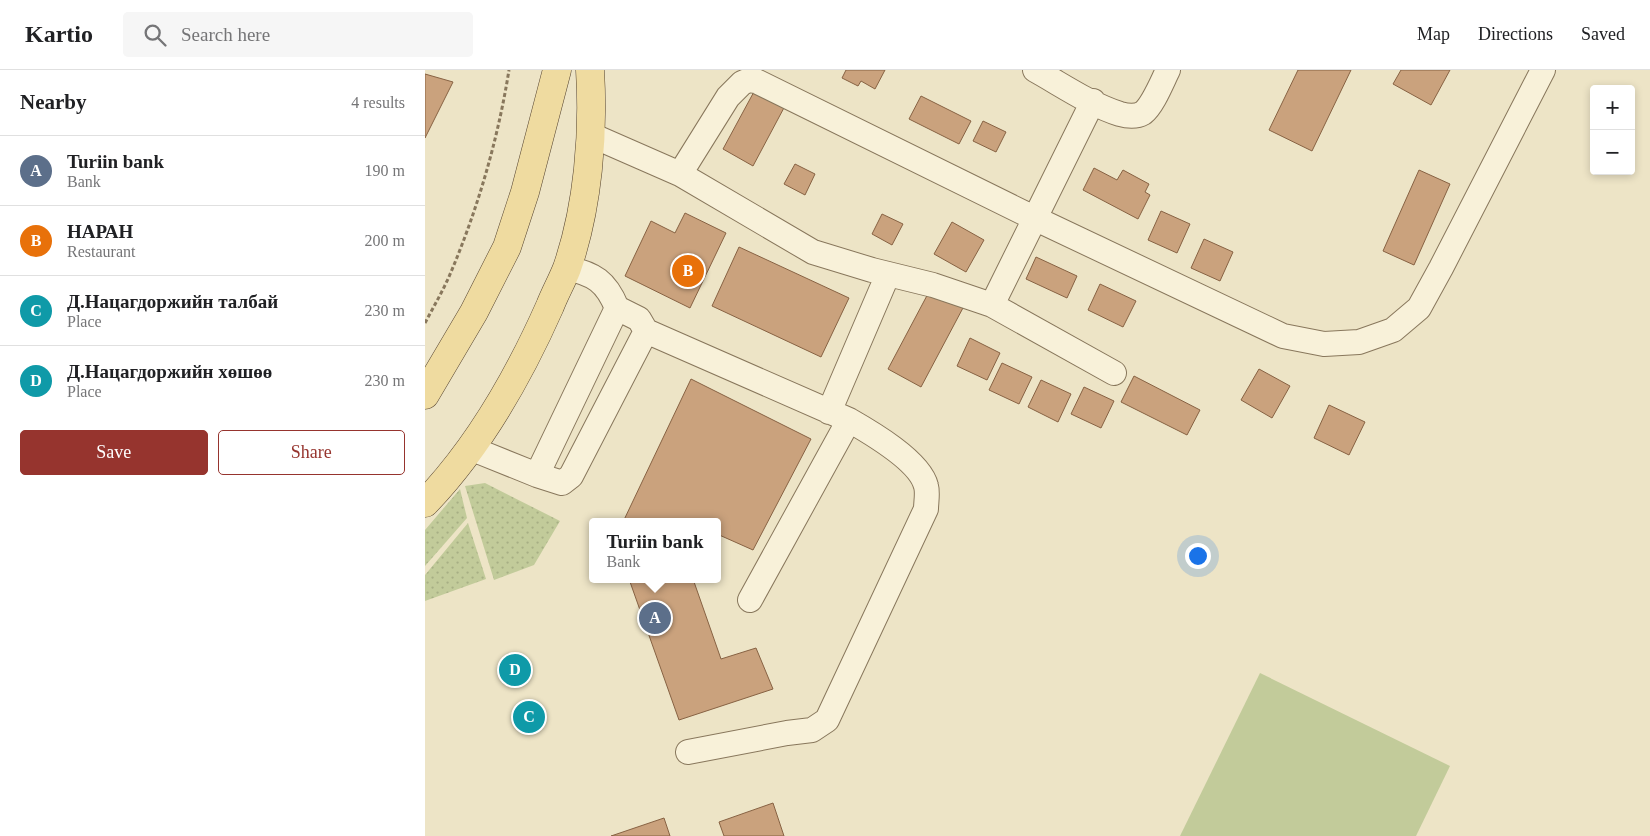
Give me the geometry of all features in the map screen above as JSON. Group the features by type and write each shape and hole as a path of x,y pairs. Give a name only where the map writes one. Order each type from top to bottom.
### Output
{"main road":[{"path":"425,395 474,312 507,246 525,192 557,70"},
{"path":"425,503 470,448 506,392 529,349 567,268 586,182 591,134 590,70"}],"street":[{"path":"1035,70 1093,102 1121,114 1135,116 1143,112 1151,104 1168,70"},
{"path":"680,174 728,97 742,83 749,80 756,81 1034,218 1283,336 1323,344 1359,342 1393,330 1419,308 1543,70"},
{"path":"992,305 1093,102"},
{"path":"591,134 680,174 813,252 933,285 992,305 1114,374"},
{"path":"567,268 584,272 602,282 611,294 617,308 639,319 646,331 839,416 880,438 917,469 926,485 926,510 827,720 812,730 688,752"},
{"path":"749,600 839,416 888,274"},
{"path":"537,475 617,308"},
{"path":"470,448 562,483 571,476 646,331"}],"path":[{"path":"425,323 451,274 468,229 503,108 509,70"}],"green space":[{"path":"485,483 560,521 534,565 494,580 465,486"},
{"path":"460,489 467,518 425,566 425,530"},
{"path":"468,523 486,579 425,601 425,575"},
{"path":"1260,673 1450,766 1416,836 1180,836"}],"building":[{"path":"846,70 885,70 875,89 861,81 858,86 842,78"},
{"path":"1298,70 1351,70 1312,151 1269,130"},
{"path":"1401,70 1450,70 1431,105 1393,84"},
{"path":"425,74 453,82 425,138"},
{"path":"756,88 786,104 753,166 723,149"},
{"path":"921,96 971,121 959,144 909,119"},
{"path":"983,121 1006,132 996,152 973,141"},
{"path":"795,164 815,174 805,195 784,184"},
{"path":"1094,168 1117,180 1123,170 1149,184 1145,192 1150,195 1138,219 1083,190"},
{"path":"1419,170 1450,184 1414,265 1383,251"},
{"path":"1161,211 1190,224 1177,253 1148,240"},
{"path":"685,213 726,233 690,308 625,276 651,221 675,233"},
{"path":"882,214 903,224 892,245 872,234"},
{"path":"952,222 984,240 966,272 934,254"},
{"path":"1204,239 1233,252 1220,281 1191,268"},
{"path":"739,247 849,298 821,357 712,306"},
{"path":"1036,257 1077,276 1067,298 1026,279"},
{"path":"1100,284 1136,301 1123,327 1088,310"},
{"path":"931,288 964,306 921,387 888,369"},
{"path":"970,338 1000,353 987,380 957,366"},
{"path":"1002,363 1032,377 1019,404 989,390"},
{"path":"1259,369 1290,386 1272,418 1241,400"},
{"path":"1134,376 1200,410 1187,435 1121,402"},
{"path":"691,379 811,439 753,550 721,536 721,518 625,518"},
{"path":"1041,380 1071,394 1058,422 1028,407"},
{"path":"1084,387 1114,401 1101,428 1071,414"},
{"path":"1329,405 1365,422 1349,455 1314,438"},
{"path":"630,583 694,583 721,659 756,648 773,689 679,720"},
{"path":"773,803 784,836 724,836 719,822"},
{"path":"664,818 670,836 611,836"}],"place":[{"name":"НАРАН","path":"688,271"},
{"name":"Turiin bank","path":"655,618"},
{"name":"Д.Нацагдоржийн хөшөө","path":"515,670"},
{"name":"Д.Нацагдоржийн талбай","path":"529,717"}]}
